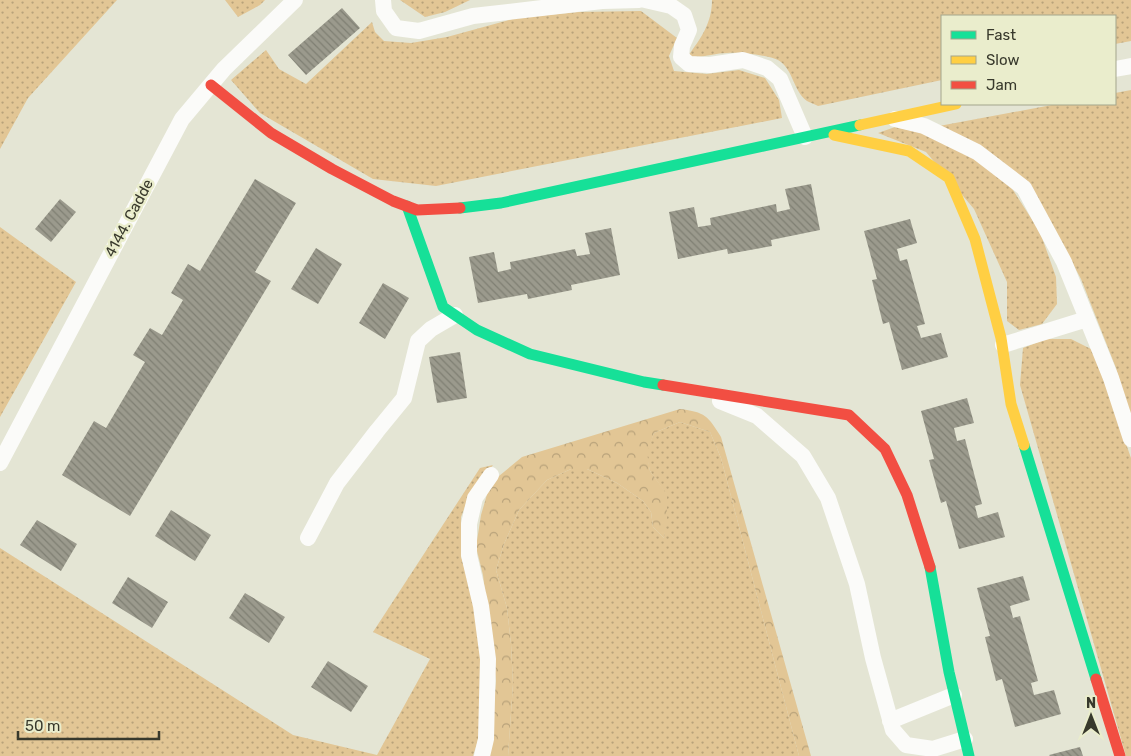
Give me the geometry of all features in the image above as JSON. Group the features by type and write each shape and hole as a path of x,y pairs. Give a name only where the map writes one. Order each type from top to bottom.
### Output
{"street":[{"name":"4144. Cadde","path":"0,463 182,119 224,69 295,0"},
{"path":"383,0 384,11 396,28 419,31 473,16 602,1 638,0"},
{"path":"645,0 671,6 684,15 689,30 682,46 681,57 689,64 710,65 743,60 767,68 780,79 805,136"},
{"path":"1116,69 1131,66"},
{"path":"211,85 272,133 332,169 393,201 417,210 447,210 501,203 951,105"},
{"path":"891,118 924,126 977,152 1024,188 1064,262 1111,378 1131,439"},
{"path":"823,133 908,151 949,178 975,239 1003,345 1011,404 1120,756"},
{"path":"407,206 443,306 477,330 530,354 644,382 849,415 884,449 907,495 930,568 954,695 968,756"},
{"path":"308,538 337,482 404,398 418,341 431,329 455,315"},
{"path":"1003,345 1087,319"},
{"path":"693,390 757,416 803,456 828,498 857,584 873,658 892,730 906,745 934,749 964,739"},
{"path":"482,756 486,739 488,658 481,606 469,555 469,524 475,498 491,475"},
{"path":"890,721 954,695"}],"green space":[{"path":"0,0 117,0 28,98 0,149"},
{"path":"225,0 265,0 260,5 238,17"},
{"path":"400,0 470,0 445,12 425,17"},
{"path":"712,0 1131,0 1131,41 1116,44 1116,15 941,15 941,80 818,106 802,97 787,68 773,58 738,53 722,53 698,57 688,56 708,23"},
{"path":"641,11 677,38 669,56 674,71 707,74 739,70 765,78 779,100 782,118 436,186 373,179 260,113 231,80 266,50 279,69 306,84 372,22 375,32 384,41 411,43 447,37 516,18 579,12"},
{"path":"1131,90 1131,420 1116,368 1081,279 1029,182 939,126 1052,105 1116,105 1116,93"},
{"path":"895,127 931,135 990,164 1013,190 1040,232 1056,277 1057,304 1042,324 1019,330 1007,321 1007,282 974,209 926,152 878,133"},
{"path":"0,227 76,282 0,417"},
{"path":"1046,339 1071,339 1093,350 1131,458 1131,756 1126,756 1020,385 1023,348"},
{"path":"680,409 705,416 713,424 721,437 811,756 799,756 721,458 710,432 680,422 654,433 647,453 650,471 667,494 667,522 664,538 653,527 651,512 643,501 617,483 587,469 571,469 547,480 519,510 504,544 496,570 507,608 511,644 513,684 508,756 489,756 496,681 483,575 476,547 481,515 488,491 499,476 522,457"},
{"path":"680,422 710,432 721,458 799,756 508,756 513,684 511,644 507,608 496,570 504,544 519,510 547,480 571,469 587,469 617,483 643,501 651,512 653,527 664,538 667,495 650,471 646,453 654,433"},
{"path":"493,465 470,493 461,517 461,556 476,612 482,667 479,737 473,756 0,756 0,548 293,735 377,755 430,659 373,632 480,468"}],"building":[{"path":"342,8 360,28 306,75 288,55"},
{"path":"255,179 296,203 255,272 271,281 130,516 62,475 94,421 106,428 145,362 133,355 150,328 162,335 183,300 171,293 188,264 200,271"},
{"path":"811,184 820,230 771,240 772,246 728,254 727,249 678,259 669,212 694,207 698,227 711,225 710,218 776,204 777,212 790,209 785,189"},
{"path":"60,199 76,212 51,242 35,229"},
{"path":"910,219 917,243 897,249 900,261 907,259 925,324 917,326 921,338 941,333 948,357 902,370 889,322 883,324 872,280 877,279 864,231"},
{"path":"611,228 620,275 571,285 572,290 528,299 527,294 478,303 469,257 494,252 498,272 511,269 510,262 575,249 577,256 590,254 585,233"},
{"path":"316,248 342,264 318,304 291,289"},
{"path":"383,283 409,298 385,339 359,323"},
{"path":"460,352 467,398 437,403 429,357"},
{"path":"967,398 974,423 954,428 957,441 965,439 982,504 975,506 978,518 998,512 1005,537 959,549 946,501 941,503 929,460 934,459 921,411"},
{"path":"171,510 211,535 195,561 155,536"},
{"path":"37,520 77,544 61,571 20,545"},
{"path":"1023,576 1030,600 1010,606 1013,618 1020,616 1038,681 1031,683 1034,695 1054,690 1061,714 1015,727 1002,679 996,681 985,637 990,636 977,588"},
{"path":"128,577 168,602 152,628 112,603"},
{"path":"245,593 285,617 269,643 229,618"},
{"path":"328,661 368,686 351,712 311,687"},
{"path":"1080,747 1083,756 1049,755"}],"traffic: fast":[{"path":"460,208 501,203 860,125"},
{"path":"407,206 443,307 477,330 530,354 663,385"},
{"path":"1024,445 1096,679"},
{"path":"930,567 949,672 969,756"}],"traffic: slow":[{"path":"860,125 951,105"},
{"path":"834,135 909,151 949,178 975,239 1001,338 1011,404 1024,445"}],"traffic: jam":[{"path":"211,85 271,133 332,169 393,201 417,210 460,208"},
{"path":"663,385 849,415 885,449 907,495 930,567"},
{"path":"1096,679 1120,756"}]}
